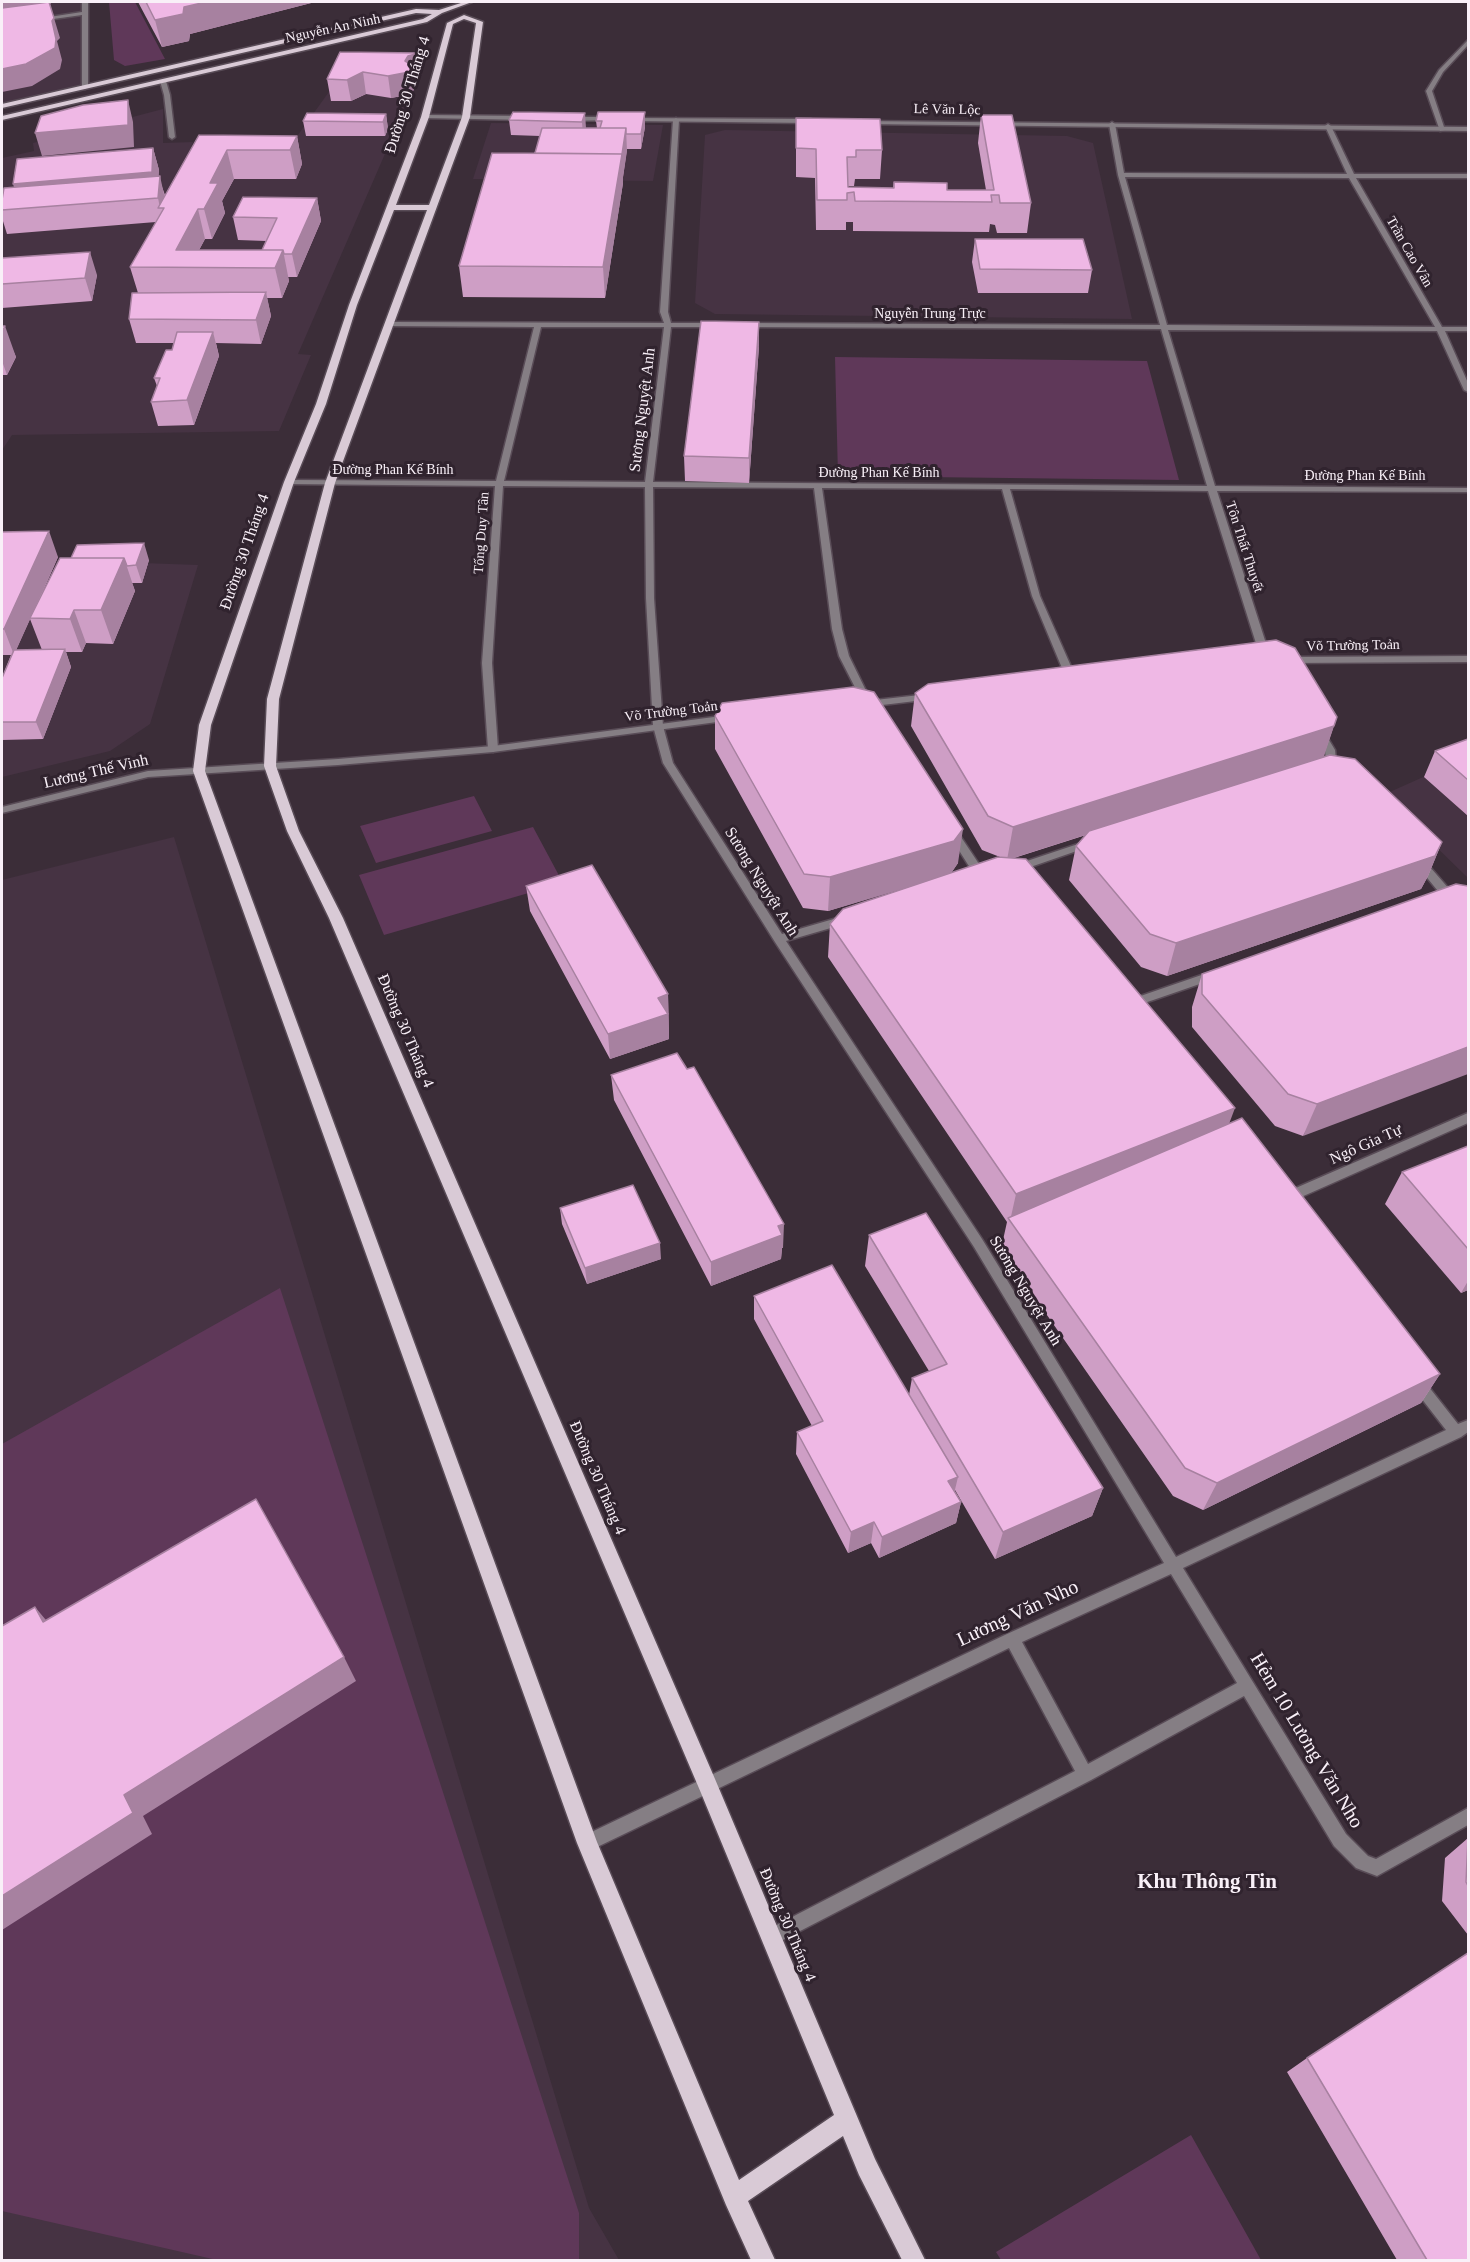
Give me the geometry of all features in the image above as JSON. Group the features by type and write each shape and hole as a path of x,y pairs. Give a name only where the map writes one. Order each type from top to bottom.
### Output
{"main road":[{"name":"Đường 30 Tháng 4","path":"469,2 450,23 425,117 353,305 321,404 289,482 206,725 199,771 587,1843 734,2197 763,2260"},
{"name":"Nguyễn An Ninh","path":"2,106 416,11 440,12"},
{"name":"Đường 30 Tháng 4","path":"440,12 459,12 480,22 466,117 330,483 273,699 270,766 292,831 336,918 708,1786 867,2167 914,2260"},
{"name":"Nguyễn An Ninh","path":"2,118 425,21 440,12"},
{"path":"391,207 434,208"},
{"path":"734,2197 847,2120"}],"street":[{"path":"85,2 85,87"},
{"path":"33,20 85,13"},
{"path":"1442,130 1429,91 1441,71 1468,42"},
{"path":"163,81 172,136"},
{"path":"425,117 536,118"},
{"path":"560,118 815,121"},
{"name":"Sương Nguyệt Anh","path":"676,120 664,312 668,325 649,485 650,598 658,726 668,763 779,939 978,1243 1175,1565"},
{"name":"Lê Văn Lộc","path":"850,121 1468,129"},
{"name":"Tôn Thất Thuyết","path":"1112,124 1121,175 1211,488 1270,664"},
{"name":"Trần Cao Vân","path":"1328,126 1351,175 1440,329 1468,388"},
{"path":"1121,175 1468,176"},
{"path":"391,324 724,325"},
{"name":"Tống Duy Tân","path":"493,749 487,663 499,484 538,324"},
{"name":"Nguyễn Trung Trực","path":"735,325 1468,329"},
{"name":"Đường Phan Kế Bính","path":"289,482 1468,490"},
{"path":"818,486 839,638 844,656 867,704 874,713"},
{"path":"1005,487 1036,596 1072,681"},
{"name":"Võ Trường Toản","path":"1255,662 1270,664 1468,659"},
{"path":"1061,683 1083,680"},
{"path":"856,705 936,696"},
{"name":"Võ Trường Toản","path":"199,771 493,749 739,717"},
{"path":"1313,720 1330,750 1327,762 1344,774"},
{"name":"Lương Thế Vinh","path":"2,810 147,774 199,771"},
{"path":"945,821 1001,876"},
{"path":"972,883 1001,876 1098,840"},
{"path":"1416,857 1440,895 1468,913"},
{"path":"779,939 858,916"},
{"path":"1124,1006 1224,971"},
{"name":"Ngô Gia Tự","path":"1277,1202 1468,1118"},
{"path":"1406,1368 1462,1430"},
{"name":"Lương Văn Nho","path":"587,1843 1012,1639 1462,1430"},
{"name":"Hẻm 10 Lương Văn Nho","path":"1175,1565 1340,1840 1362,1862 1377,1868 1468,1816"},
{"path":"1012,1639 1085,1774"},
{"path":"771,1937 1085,1774 1247,1686"}],"shaded area":[{"path":"2,2 81,2 85,87 2,106"},
{"path":"109,2 135,2 165,59 125,66 114,60"},
{"path":"344,71 421,71 298,354 311,355 279,431 12,435 2,450 2,158 34,151 33,143 163,109 163,143 193,142 183,172 295,139"},
{"path":"491,123 663,125 653,181 473,179"},
{"path":"725,130 1067,136 1093,143 1132,319 715,314 695,303 705,135"},
{"path":"835,357 1147,361 1179,480 838,476"},
{"path":"2,558 198,565 150,724 110,751 2,777"},
{"path":"1468,757 1468,878 1383,795"},
{"path":"474,796 492,831 376,863 360,826"},
{"path":"533,827 563,883 384,935 359,875"},
{"path":"174,837 589,2208 619,2260 2,2260 2,880"},
{"path":"280,1288 579,2213 579,2260 217,2260 2,2211 2,1444"},
{"path":"1191,2135 1261,2260 1001,2260 996,2252"}],"building":[{"path":"49,2 54,18 52,21 56,39 55,48 26,64 2,69 2,8"},
{"path":"146,2 206,2 184,7 183,14 155,20"},
{"path":"340,52 419,53 408,56 405,61 412,65 409,72 388,76 363,72 347,80 327,79"},
{"path":"128,100 128,125 35,133 41,116 83,105"},
{"path":"513,112 585,113 582,122 509,120"},
{"path":"598,112 645,112 641,134 626,134 626,128 600,128 602,121 596,121"},
{"path":"307,113 386,114 383,122 303,121"},
{"path":"981,115 1012,115 1031,203 1000,203 999,195 991,195 992,202 855,201 854,192 847,193 847,200 817,200 816,149 796,148 796,118 880,119 882,150 856,150 856,157 847,157 848,187 894,188 894,182 947,183 947,190 994,190"},
{"path":"542,128 626,128 622,154 535,153"},
{"path":"199,135 297,136 290,150 227,150 210,183 218,183 204,209 198,209 176,250 283,250 275,268 130,267 164,208 158,208"},
{"path":"153,148 152,172 13,184 17,159"},
{"path":"492,153 622,154 603,267 459,266"},
{"path":"160,176 158,198 2,210 4,188"},
{"path":"243,197 317,198 292,254 284,254 283,250 262,250 277,218 233,217"},
{"path":"975,239 1083,239 1092,270 980,269"},
{"path":"90,252 85,278 2,284 2,258"},
{"path":"266,292 256,320 129,319 132,293"},
{"path":"701,321 759,322 749,458 684,456"},
{"path":"177,332 213,332 187,400 151,402 160,378 154,378 166,350 172,350"},
{"path":"49,531 4,629 2,629 2,532"},
{"path":"144,543 136,565 127,566 124,558 71,558 77,545"},
{"path":"60,558 124,558 101,610 74,610 70,619 30,618"},
{"path":"1276,640 1295,648 1337,717 1334,726 1013,827 988,816 915,693 928,684"},
{"path":"65,649 36,722 2,722 2,678 14,650"},
{"path":"853,687 874,692 963,829 954,841 830,877 804,874 715,716 722,703"},
{"path":"1468,739 1468,780 1435,751"},
{"path":"1330,755 1355,759 1442,842 1435,856 1176,943 1150,934 1076,846 1089,831"},
{"path":"998,857 1026,859 1235,1108 1016,1194 830,924 843,909"},
{"path":"592,865 668,994 658,998 668,1014 608,1034 526,886"},
{"path":"1456,884 1468,886 1468,1047 1317,1104 1288,1094 1202,994 1202,974"},
{"path":"677,1053 687,1069 694,1067 784,1224 778,1226 782,1235 711,1262 611,1075"},
{"path":"1242,1118 1440,1374 1217,1483 1185,1468 1008,1218"},
{"path":"1468,1146 1468,1249 1402,1172"},
{"path":"633,1185 660,1243 585,1268 560,1208"},
{"path":"926,1213 1103,1488 1003,1532 912,1378 947,1364 869,1235"},
{"path":"832,1265 958,1477 948,1481 961,1502 882,1537 874,1522 851,1532 797,1432 823,1421 754,1296"},
{"path":"256,1499 344,1657 124,1795 133,1813 2,1896 2,1626 35,1607 43,1622"},
{"path":"1468,1838 1468,1886 1466,1882"},
{"path":"1468,1953 1468,2260 1427,2260 1307,2058"}],"district":[{"name":"Khu Thông Tin","path":"1207,1883"}]}
